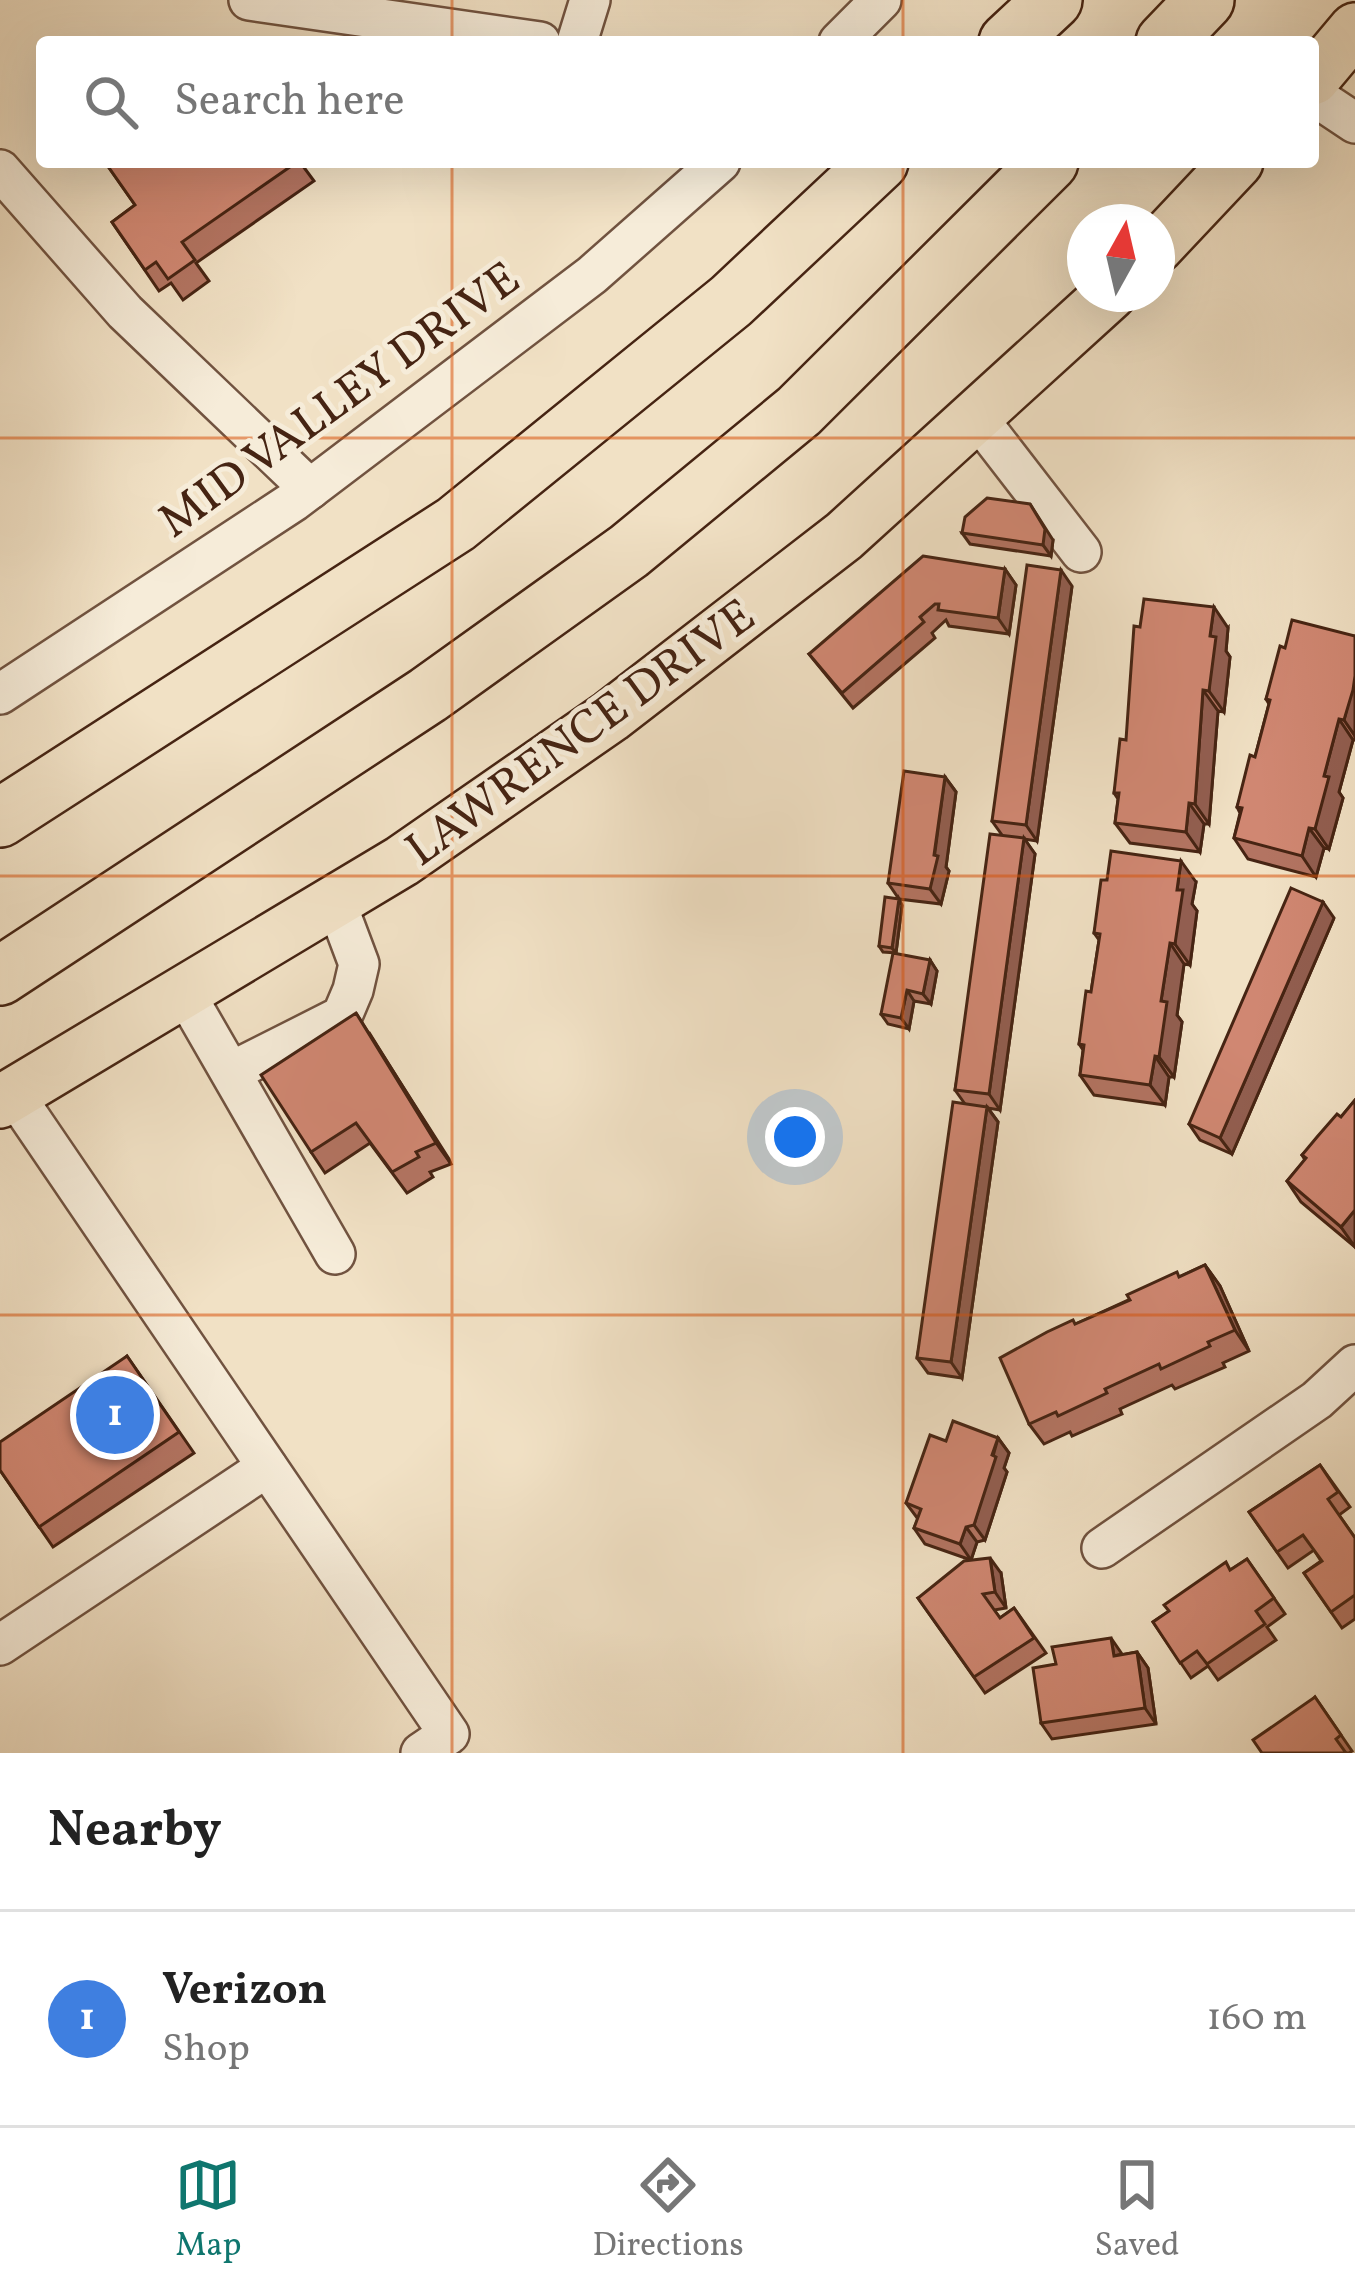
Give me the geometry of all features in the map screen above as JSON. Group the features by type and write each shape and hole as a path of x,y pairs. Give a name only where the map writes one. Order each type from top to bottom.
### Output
{"highway":[{"path":"1014,36 1053,0"},
{"path":"1171,36 1205,0"},
{"path":"0,818 456,524 731,301 873,168"},
{"path":"0,976 428,695 628,551 799,411 1043,168"}],"main road":[{"path":"1319,72 1355,29"},
{"path":"1175,228 1231,168"},
{"name":"LAWRENCE DRIVE","path":"7,1098 402,861 611,716 844,536 1090,312"}],"street":[{"path":"249,0 313,5 503,36"},
{"path":"579,36 590,0"},
{"path":"845,36 881,0"},
{"path":"1319,99 1355,123"},
{"name":"MID VALLEY DRIVE","path":"0,694 310,489 592,275 710,168"},
{"path":"0,170 125,312 310,489"},
{"path":"976,416 1081,552"},
{"path":"231,1072 342,1016 358,964 335,900"},
{"path":"183,990 335,1254"},
{"path":"7,1098 449,1734 421,1753"},
{"path":"1102,1548 1354,1370"},
{"path":"0,1645 267,1467"}],"building":[{"path":"109,168 288,168 182,242 195,260 168,279 156,262 145,270 112,222 135,205"},
{"path":"987,498 1030,504 1045,529 1043,545 962,533 965,517"},
{"path":"923,556 1005,569 998,618 938,610 935,604 920,617 924,622 842,693 809,654"},
{"path":"1027,565 1061,570 1026,825 992,821"},
{"path":"1144,599 1214,607 1210,636 1216,637 1209,691 1203,690 1195,804 1189,803 1186,832 1115,823 1119,793 1114,793 1120,739 1126,740 1134,626 1140,627"},
{"path":"1292,620 1355,636 1353,690 1344,720 1339,719 1315,829 1309,828 1302,856 1234,838 1250,755 1255,757 1280,646 1285,648"},
{"path":"904,771 945,777 930,889 888,883"},
{"path":"990,834 1024,838 989,1094 955,1090"},
{"path":"1111,851 1181,861 1177,890 1183,890 1161,1001 1167,1002 1159,1057 1155,1056 1150,1085 1080,1075 1086,991 1091,992 1100,934 1094,933 1101,880 1107,880"},
{"path":"1291,888 1323,902 1220,1138 1189,1124"},
{"path":"885,897 899,899 892,948 879,946"},
{"path":"893,953 930,960 923,994 907,990 901,1018 881,1014"},
{"path":"356,1013 436,1143 392,1172 356,1123 311,1152 261,1075"},
{"path":"1355,1100 1355,1210 1341,1227 1287,1181 1317,1137"},
{"path":"953,1102 987,1107 951,1362 917,1358"},
{"path":"1205,1265 1235,1330 1161,1369 1159,1364 1105,1389 1107,1393 1058,1416 1056,1412 1029,1424 1000,1358 1073,1320 1075,1324 1130,1300 1127,1295 1177,1272 1179,1277"},
{"path":"127,1356 179,1432 39,1527 0,1470 0,1442"},
{"path":"953,1421 998,1438 974,1525 966,1527 960,1544 914,1528 921,1509 906,1503 930,1435 946,1441"},
{"path":"1320,1465 1338,1492 1328,1499 1355,1538 1355,1595 1331,1612 1304,1573 1322,1561 1303,1535 1277,1552 1249,1512"},
{"path":"990,1558 995,1592 983,1594 1000,1618 1014,1608 1034,1638 974,1677 918,1598 964,1561"},
{"path":"1247,1559 1274,1598 1256,1611 1265,1624 1207,1664 1197,1651 1180,1663 1153,1622 1169,1611 1164,1605 1226,1562 1230,1570"},
{"path":"1111,1638 1114,1656 1137,1652 1145,1708 1041,1723 1033,1668 1056,1664 1052,1647"},
{"path":"1315,1697 1341,1735 1336,1739 1346,1753 1262,1753 1253,1740"}],"place":[{"name":"Verizon","path":"115,1415"}]}
